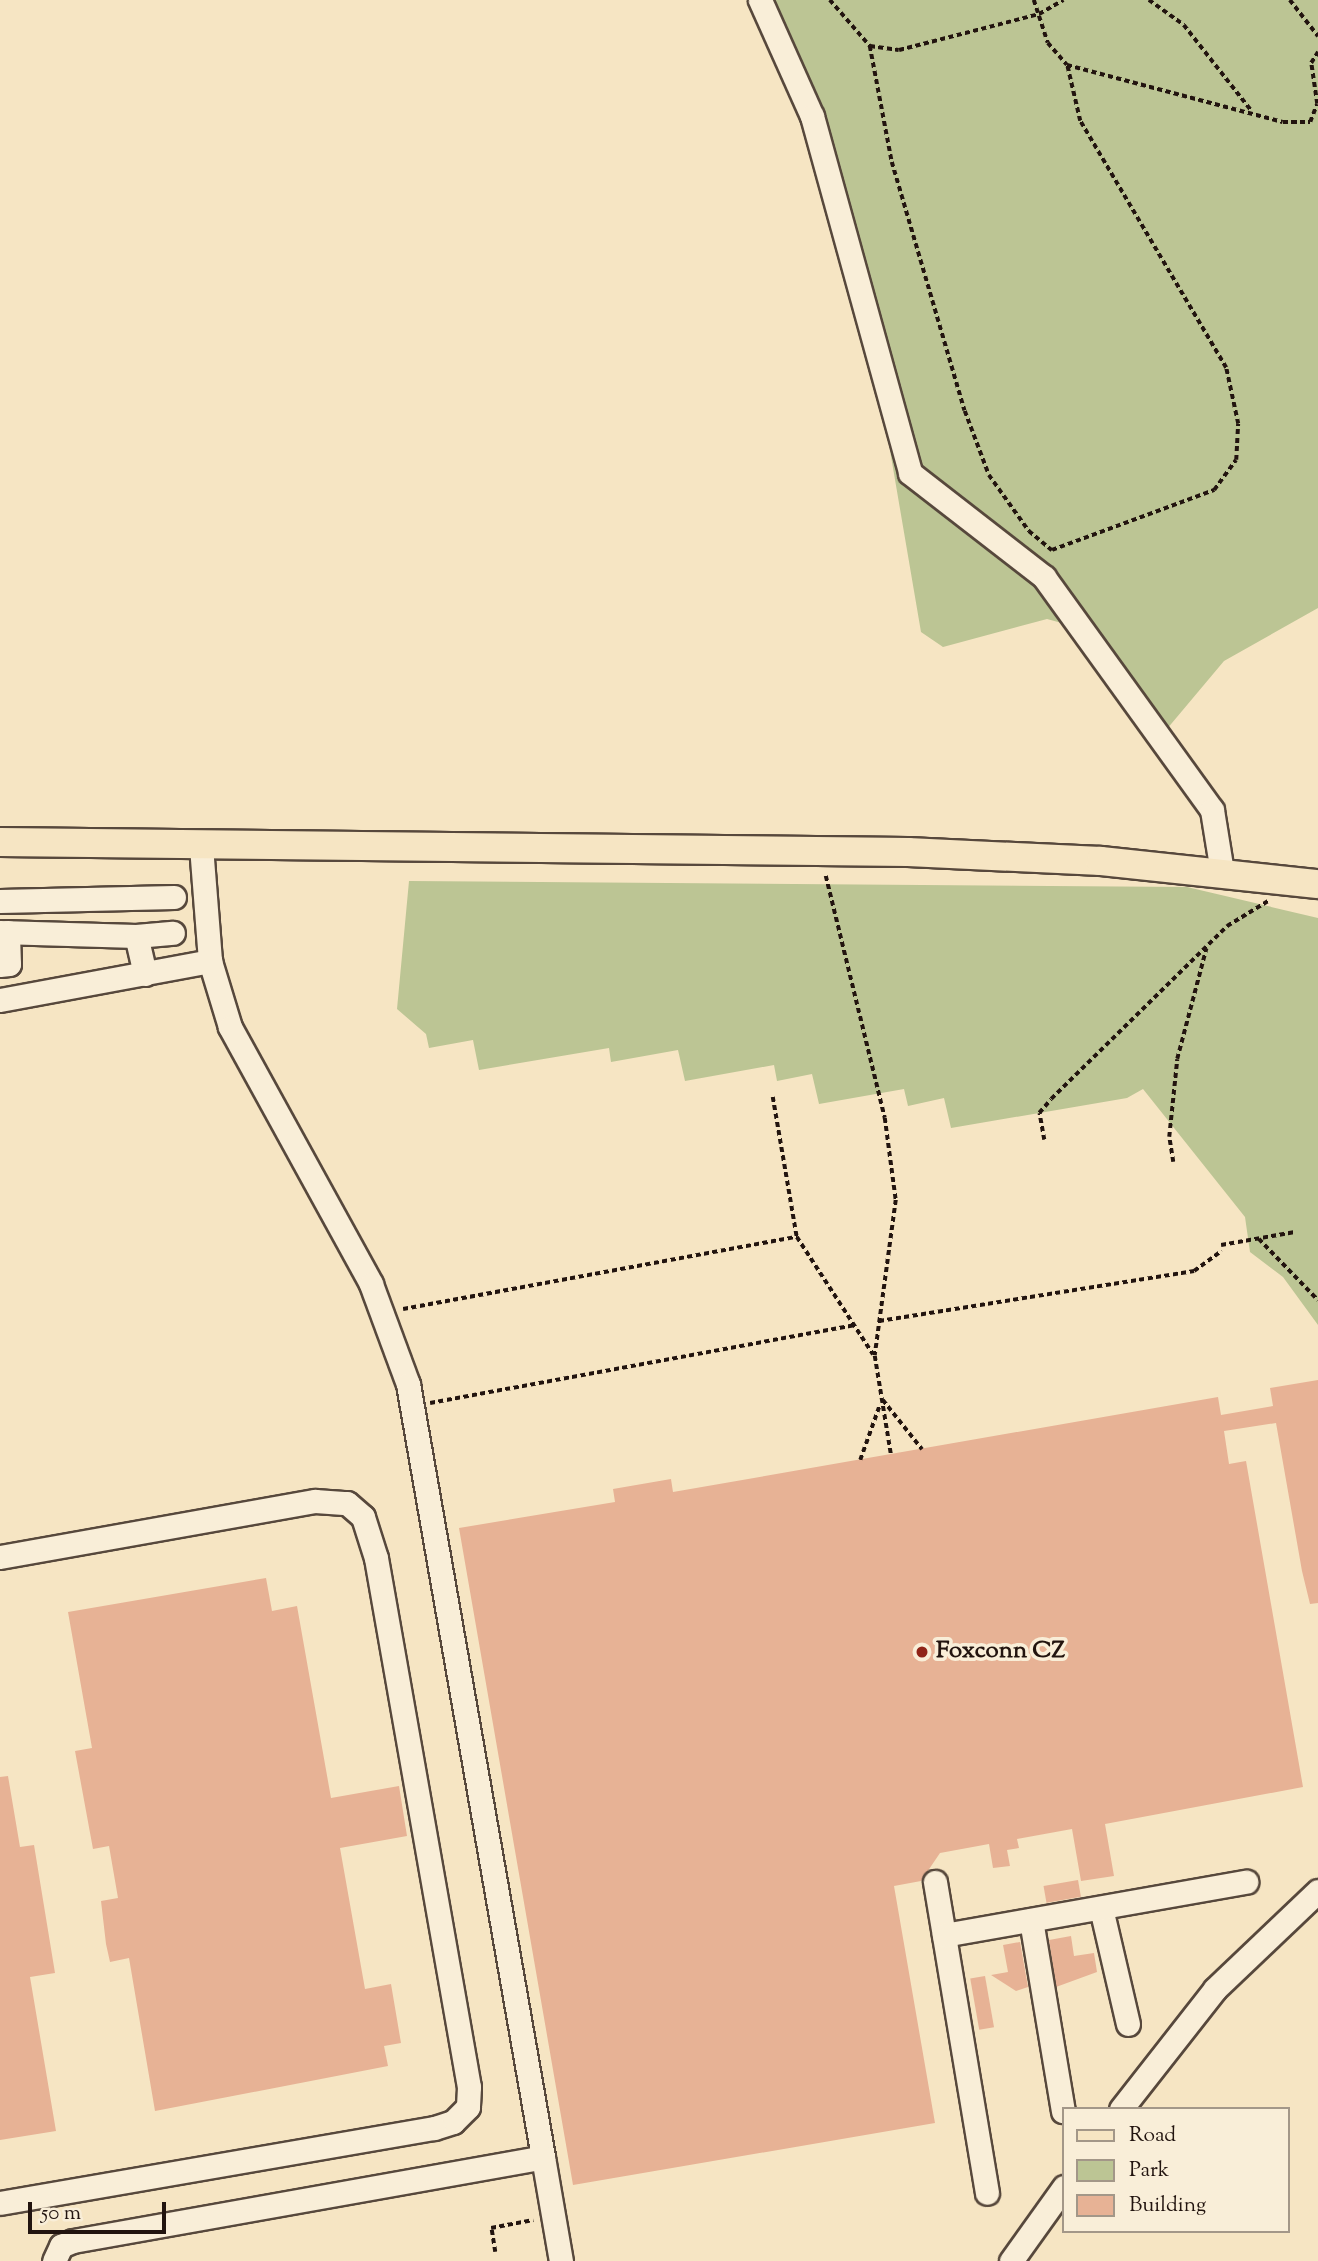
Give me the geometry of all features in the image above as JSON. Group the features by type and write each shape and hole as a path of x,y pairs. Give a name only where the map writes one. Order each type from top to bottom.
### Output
{"main road":[{"path":"0,842 908,852 1222,872 1318,884"}],"street":[{"path":"760,0 811,116 910,472 1044,577 1212,810 1222,872"},
{"path":"201,846 210,961 230,1027 360,1264 403,1367 561,2261"},
{"path":"0,901 174,897"},
{"path":"0,965 9,964 4,932 136,936 173,933"},
{"path":"136,936 145,974"},
{"path":"0,1000 210,961"},
{"path":"0,1557 315,1501 346,1503 363,1517 376,1558 468,2087 468,2107 453,2122 434,2128 0,2203"},
{"path":"935,1882 987,2193"},
{"path":"944,1935 1246,1882"},
{"path":"1123,2107 1215,1989 1318,1891"},
{"path":"1101,1908 1128,2024"},
{"path":"1031,1920 1062,2107"},
{"path":"54,2261 61,2246 74,2241 543,2157"},
{"path":"1011,2261 1062,2190"}],"path":[{"path":"830,0 870,46 892,162 965,411 989,475 1029,531 1052,550 1214,490 1236,460 1238,424 1226,368 1080,121 1067,65 1048,43 1034,0"},
{"path":"870,46 921,47 1039,14 1063,0"},
{"path":"1149,0 1184,25 1252,110"},
{"path":"1290,0 1318,36"},
{"path":"1067,65 1252,110 1283,122 1310,122 1317,104 1311,62 1318,52"},
{"path":"826,876 885,1118 897,1200 875,1356 891,1454"},
{"path":"1044,1140 1039,1113 1051,1099 1238,916 1272,900"},
{"path":"1173,1162 1169,1137 1177,1059 1209,944"},
{"path":"773,1097 797,1237 875,1356"},
{"path":"1221,1245 1295,1232"},
{"path":"401,1312 411,1303 797,1237"},
{"path":"1259,1239 1318,1300"},
{"path":"879,1321 1194,1271 1223,1251"},
{"path":"427,1403 854,1325"},
{"path":"881,1398 922,1449"},
{"path":"860,1460 875,1433 881,1398"},
{"path":"495,2252 491,2228 553,2216"}],"green space":[{"path":"752,0 1318,0 1318,608 1224,661 1156,742 1069,625 1047,619 943,647 921,632 885,421 820,173"},
{"path":"409,881 1187,887 1318,918 1318,1325 1283,1277 1250,1252 1245,1217 1143,1089 1127,1098 951,1128 944,1098 908,1106 904,1089 819,1104 812,1074 777,1081 774,1065 685,1081 678,1050 611,1062 609,1048 479,1070 473,1040 429,1048 426,1034 397,1009"}],"building":[{"path":"1318,1380 1318,1603 1310,1604 1302,1571 1276,1423 1224,1431 1229,1464 1246,1461 1303,1787 1105,1824 1114,1876 1081,1881 1072,1829 1017,1839 1019,1848 1007,1850 1010,1866 993,1868 989,1844 940,1853 921,1881 894,1886 935,2123 573,2185 459,1528 615,1502 613,1489 671,1479 673,1492 1218,1397 1221,1415 1273,1406 1270,1388"},
{"path":"266,1578 272,1611 297,1606 331,1798 399,1786 407,1836 340,1848 365,1989 391,1984 401,2043 384,2046 388,2066 155,2111 129,1958 110,1962 106,1944 101,1901 118,1898 109,1846 93,1849 75,1751 92,1748 68,1612"},
{"path":"8,1776 20,1847 34,1845 55,1973 30,1977 56,2131 0,2140 0,1777"},
{"path":"1078,1880 1081,1897 1046,1903 1044,1886"},
{"path":"1071,1936 1074,1956 1094,1953 1097,1972 1056,1987 1049,1940"},
{"path":"1020,1942 1028,1987 1016,1991 991,1975 1008,1972 1003,1945"},
{"path":"985,1976 994,2027 979,2030 970,1979"}],"place":[{"name":"Foxconn CZ","path":"922,1652"}]}
